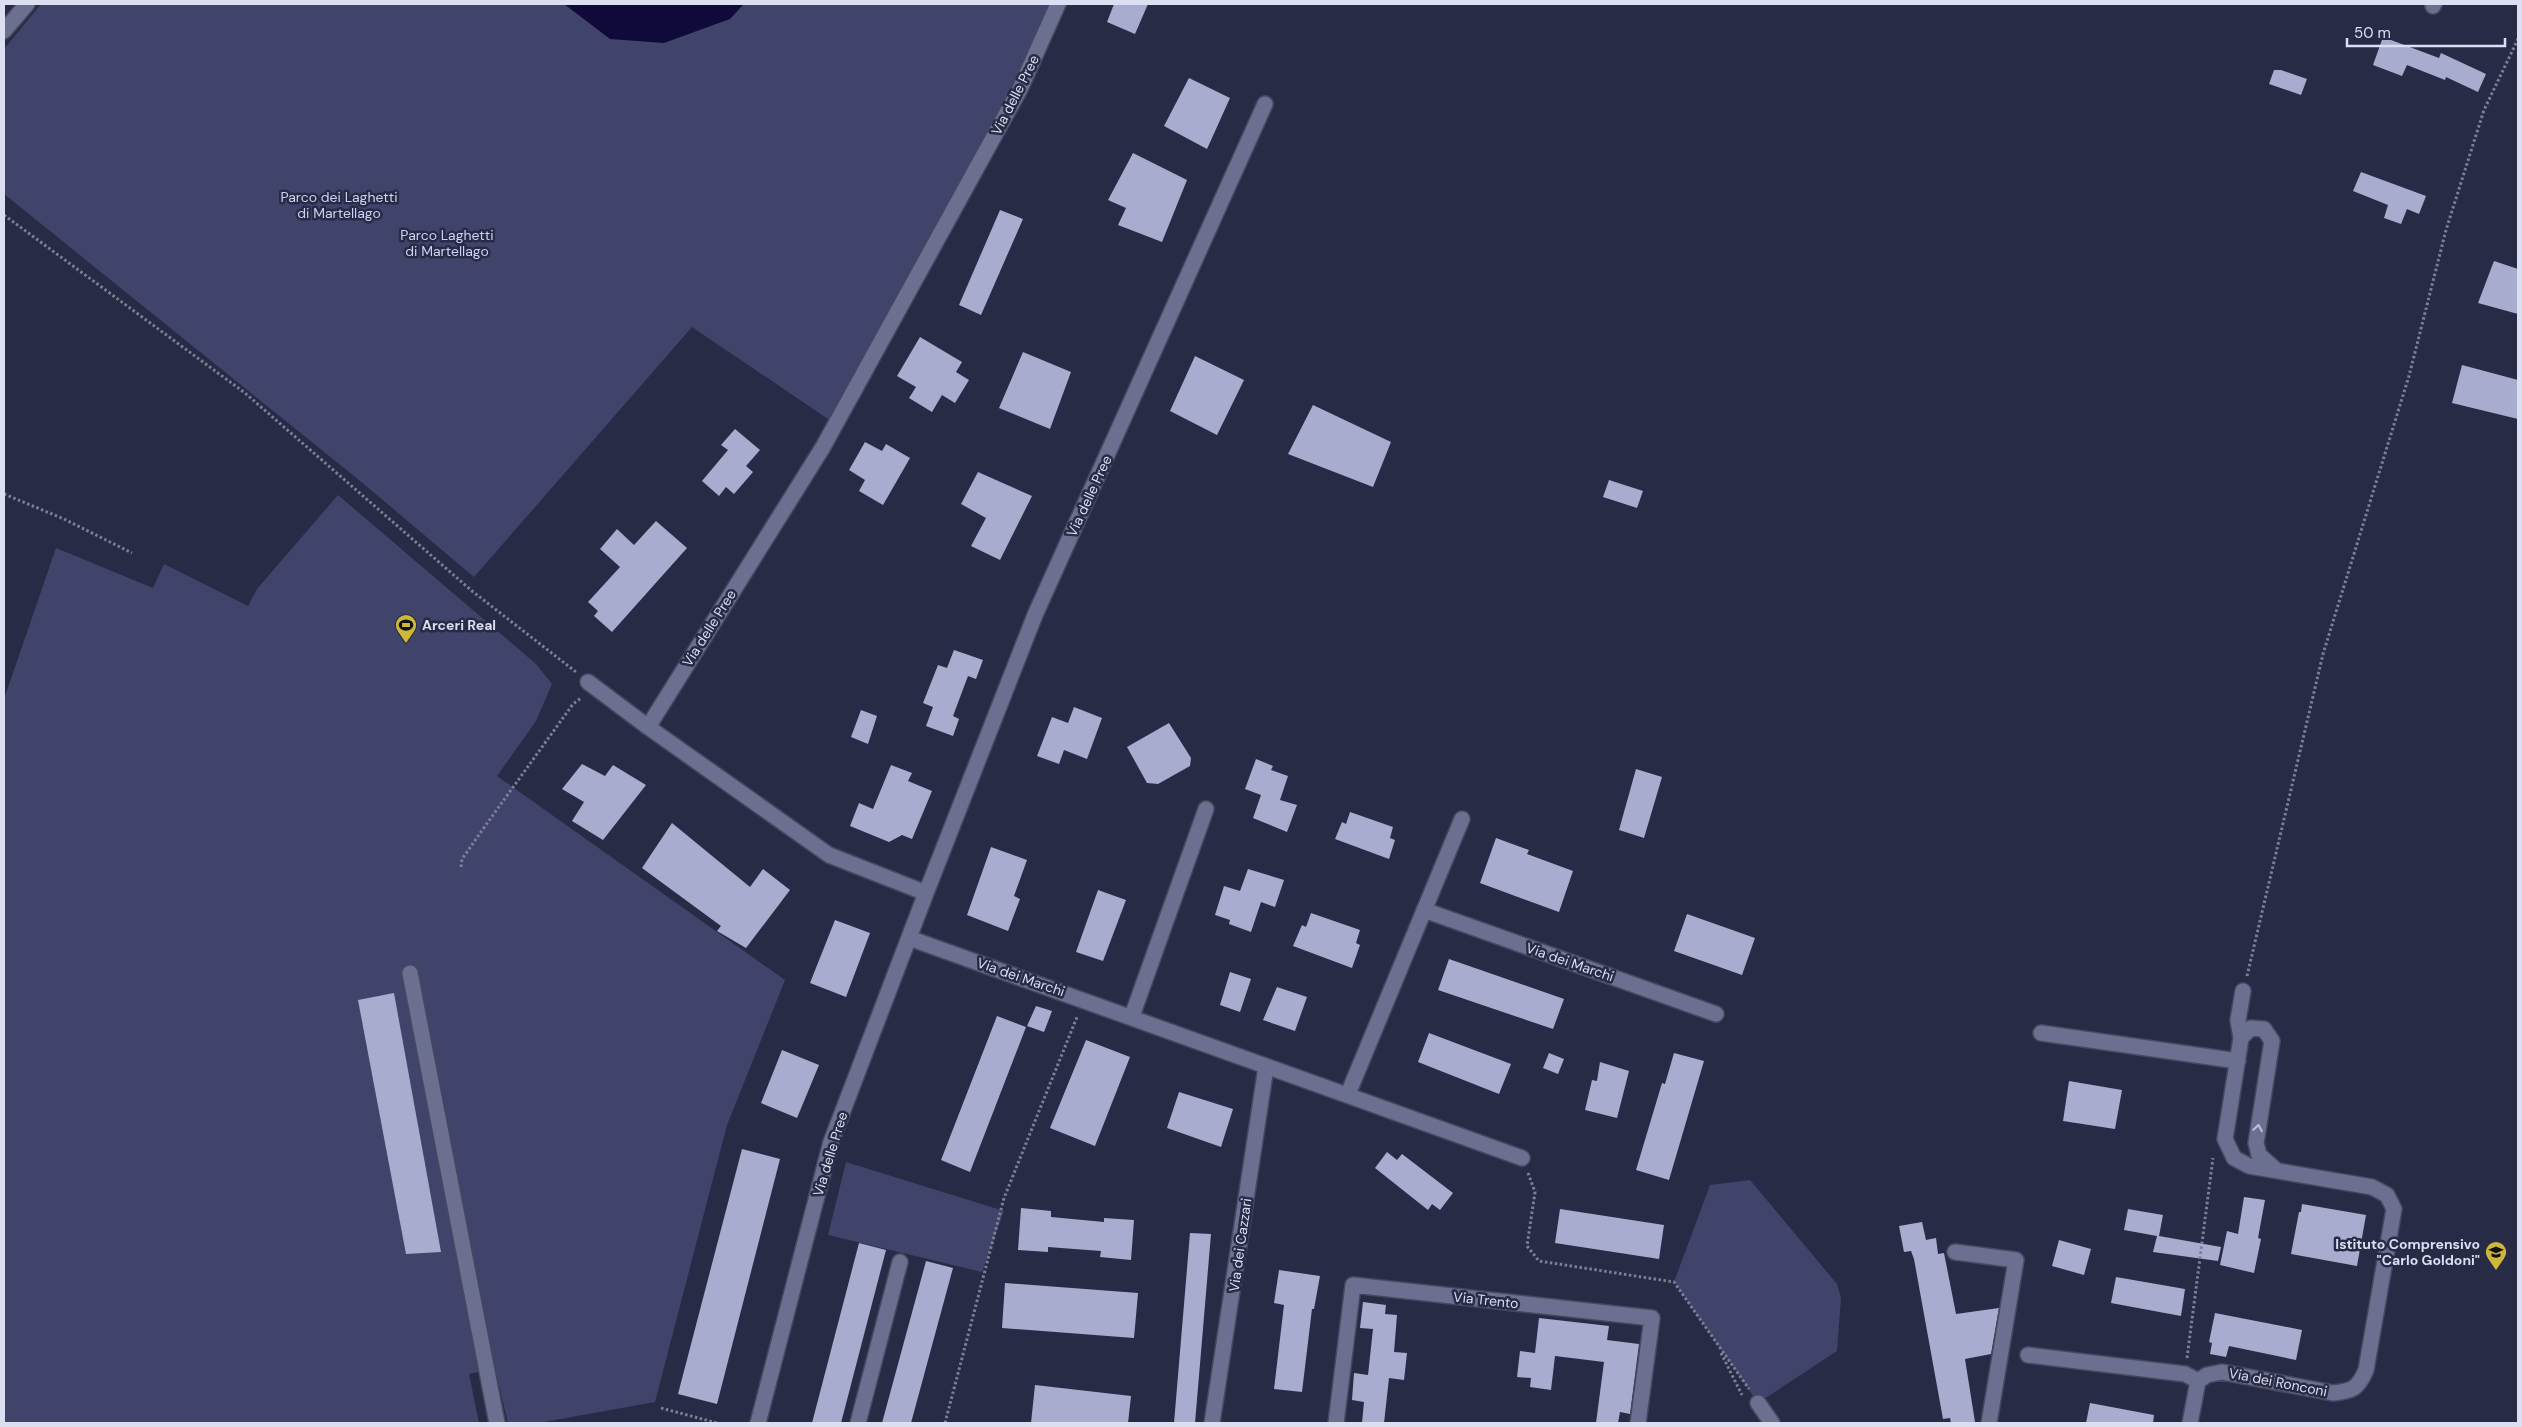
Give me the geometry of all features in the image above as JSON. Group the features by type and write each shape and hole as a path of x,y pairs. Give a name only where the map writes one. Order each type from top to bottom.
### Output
{"street":[{"path":"4,32 26,4"},
{"name":"Via delle Pree","path":"648,727 823,447 1020,89 1058,4"},
{"name":"Via delle Pree","path":"758,1423 831,1142 926,893 1035,614 1265,104"},
{"path":"592,685 829,855 926,893"},
{"path":"1132,1016 1206,809"},
{"path":"1348,1094 1462,819"},
{"name":"Via dei Marchi","path":"1424,910 1716,1014"},
{"name":"Via dei Marchi","path":"909,938 1132,1016 1266,1067 1348,1094 1522,1158"},
{"path":"410,973 497,1423"},
{"name":"Via dei Ronconi","path":"2192,1378 2222,1372 2333,1393 2350,1392 2361,1382 2366,1370 2394,1209 2387,1195 2372,1187 2249,1166 2234,1158 2225,1139 2241,1038 2238,1020 2243,991"},
{"path":"2241,1038 2251,1028 2264,1029 2272,1042 2256,1143 2259,1155 2275,1169"},
{"path":"2041,1033 2238,1060"},
{"name":"Via dei Cazzari","path":"1212,1423 1266,1067"},
{"path":"1955,1252 2016,1260 1989,1423"},
{"path":"858,1423 900,1262"},
{"name":"Via Trento","path":"1336,1423 1353,1285 1652,1318 1638,1423"},
{"path":"2028,1355 2192,1378 2190,1423"},
{"path":"1758,1402 1772,1423"}],"path":[{"path":"2243,991 2323,654 2409,376 2446,230 2484,110 2518,39"},
{"path":"4,215 245,393 472,590 592,685 573,704 488,822 462,859 461,867"},
{"path":"4,494 64,520 132,553"},
{"path":"945,1423 1004,1198 1078,1013"},
{"path":"2192,1378 2214,1156"},
{"path":"1522,1158 1535,1192 1526,1246 1539,1261 1674,1282 1758,1402"},
{"path":"1716,1343 1743,1397"},
{"path":"661,1408 717,1423"}],"green space":[{"name":"Parco Laghetti di Martellago","path":"41,4 1051,4 1000,116 957,187 831,421 692,327 474,577 359,480 4,194 4,49"},
{"path":"338,495 536,664 552,684 536,721 497,776 785,980 727,1125 655,1402 538,1423 508,1423 495,1368 469,1374 479,1423 4,1423 4,699 56,548 153,588 164,564 248,606 257,589"},
{"path":"846,1162 1004,1211 982,1272 828,1235"},
{"path":"1750,1180 1837,1284 1841,1298 1837,1351 1758,1403 1674,1282 1710,1185"}],"shaded area":[{"path":"564,4 744,4 730,19 664,43 610,39"}],"building":[{"path":"1114,4 1148,4 1135,34 1107,22"},
{"path":"2383,37 2439,58 2441,53 2486,74 2478,92 2446,77 2445,80 2407,65 2402,76 2373,65"},
{"path":"2274,70 2281,70 2307,79 2301,95 2269,84"},
{"path":"1189,78 1230,98 1207,149 1164,126"},
{"path":"1133,153 1187,180 1162,242 1118,225 1126,208 1108,200"},
{"path":"2361,172 2426,196 2419,214 2407,209 2401,224 2384,218 2388,205 2353,191"},
{"path":"1000,210 1023,219 981,315 959,305"},
{"path":"2494,261 2518,269 2518,314 2478,303"},
{"path":"920,337 962,362 956,372 969,380 955,403 942,395 932,412 909,398 916,387 897,376"},
{"path":"1023,352 1071,372 1050,429 999,408"},
{"path":"1195,356 1244,380 1217,435 1170,411"},
{"path":"2462,365 2518,380 2518,419 2452,403"},
{"path":"1313,405 1391,442 1373,487 1288,454"},
{"path":"735,429 760,450 746,466 753,472 734,494 726,487 719,496 702,481 728,450 721,445"},
{"path":"865,442 882,451 886,444 910,458 883,505 859,491 865,480 849,470"},
{"path":"978,472 1032,496 1000,560 971,546 986,518 961,504"},
{"path":"1609,480 1643,491 1637,508 1603,497"},
{"path":"656,521 687,548 612,632 594,616 598,611 588,602 620,567 600,549 617,529 634,545"},
{"path":"954,650 983,660 976,679 968,676 953,716 959,719 953,736 926,726 933,707 923,703 938,665 947,668"},
{"path":"1074,707 1102,718 1087,759 1064,750 1059,764 1037,756 1052,717 1068,723"},
{"path":"861,710 877,716 868,744 851,737"},
{"path":"1169,723 1191,758 1190,766 1158,784 1147,783 1127,747"},
{"path":"1256,759 1273,766 1271,770 1288,776 1280,800 1297,805 1287,832 1253,818 1261,795 1245,789"},
{"path":"582,764 605,776 613,765 646,785 603,840 572,821 584,802 562,789"},
{"path":"891,765 912,773 908,781 932,791 912,839 902,835 889,842 850,826 859,803 873,809"},
{"path":"1636,769 1662,777 1644,838 1619,830"},
{"path":"1350,812 1393,827 1390,838 1395,840 1389,859 1335,839 1342,822 1346,824"},
{"path":"672,823 750,887 763,869 790,890 746,948 717,931 721,926 642,868"},
{"path":"1496,838 1529,850 1527,854 1573,871 1559,912 1480,883"},
{"path":"991,847 1027,860 1014,896 1020,899 1008,931 967,915"},
{"path":"1248,869 1284,880 1275,907 1261,902 1251,932 1229,924 1230,920 1215,915 1224,886 1240,891"},
{"path":"1098,890 1126,900 1103,961 1076,952"},
{"path":"1311,913 1360,930 1356,943 1360,945 1352,968 1293,946 1302,925 1306,927"},
{"path":"1687,914 1755,938 1742,975 1674,951"},
{"path":"835,920 870,933 846,997 810,983"},
{"path":"1449,959 1564,999 1553,1029 1438,990"},
{"path":"1230,972 1251,979 1240,1012 1220,1005"},
{"path":"1277,987 1307,997 1295,1031 1263,1020"},
{"path":"394,993 441,1252 406,1254 358,1000"},
{"path":"1036,1006 1052,1011 1044,1032 1027,1026"},
{"path":"997,1016 1026,1027 970,1172 941,1160"},
{"path":"1429,1033 1511,1064 1499,1094 1418,1062"},
{"path":"1086,1040 1130,1057 1095,1146 1050,1128"},
{"path":"782,1050 819,1065 797,1118 761,1103"},
{"path":"1549,1053 1564,1059 1558,1074 1543,1068"},
{"path":"1674,1053 1704,1061 1669,1180 1636,1170 1662,1083 1665,1084"},
{"path":"1600,1062 1629,1071 1617,1118 1585,1110 1592,1080 1597,1081"},
{"path":"2069,1081 2122,1090 2115,1129 2063,1121"},
{"path":"1179,1092 1233,1109 1221,1147 1167,1128"},
{"path":"742,1149 780,1159 717,1404 678,1394"},
{"path":"1387,1152 1397,1160 1402,1154 1453,1193 1440,1210 1432,1204 1428,1210 1375,1168"},
{"path":"2244,1197 2265,1200 2258,1238 2261,1239 2254,1273 2220,1265 2227,1231 2238,1234"},
{"path":"2302,1204 2366,1215 2357,1266 2291,1254"},
{"path":"1021,1208 1051,1211 1051,1217 1104,1222 1104,1218 1134,1220 1131,1260 1100,1257 1101,1251 1048,1247 1048,1252 1018,1250"},
{"path":"1560,1209 1664,1225 1659,1259 1555,1243"},
{"path":"2128,1209 2163,1215 2159,1236 2221,1247 2218,1261 2153,1252 2157,1236 2124,1230"},
{"path":"1922,1222 1926,1240 1936,1238 1938,1254 1944,1253 1956,1314 1999,1308 1991,1354 1965,1359 1975,1422 1951,1423 1950,1418 1943,1419 1914,1259 1911,1251 1904,1252 1899,1226"},
{"path":"1190,1233 1211,1234 1195,1423 1174,1423"},
{"path":"2059,1240 2091,1249 2084,1275 2052,1266"},
{"path":"859,1243 886,1250 841,1423 812,1423"},
{"path":"926,1261 953,1268 911,1423 882,1423"},
{"path":"1279,1270 1320,1276 1314,1309 1312,1309 1302,1392 1274,1389 1284,1305 1274,1303"},
{"path":"2116,1277 2185,1289 2181,1316 2111,1303"},
{"path":"1005,1283 1138,1293 1134,1338 1002,1328"},
{"path":"1363,1302 1386,1305 1385,1314 1397,1315 1394,1352 1407,1353 1404,1380 1389,1378 1384,1423 1362,1423 1364,1402 1352,1400 1354,1373 1368,1375 1373,1329 1360,1328"},
{"path":"2215,1313 2302,1330 2296,1360 2229,1346 2226,1357 2210,1354 2212,1343 2209,1342"},
{"path":"1539,1318 1609,1326 1607,1340 1639,1344 1630,1414 1620,1412 1618,1423 1596,1423 1604,1362 1555,1356 1551,1390 1530,1387 1531,1378 1517,1377 1520,1351 1535,1353"},
{"path":"1035,1385 1131,1396 1128,1423 1031,1423"},
{"path":"2090,1403 2154,1415 2153,1423 2086,1423"}],"place":[{"name":"Arceri Real","path":"406,644"},
{"name":"Istituto Comprensivo \"Carlo Goldoni\"","path":"2496,1271"}],"park label":[{"name":"Parco dei Laghetti di Martellago","path":"339,206"}]}
